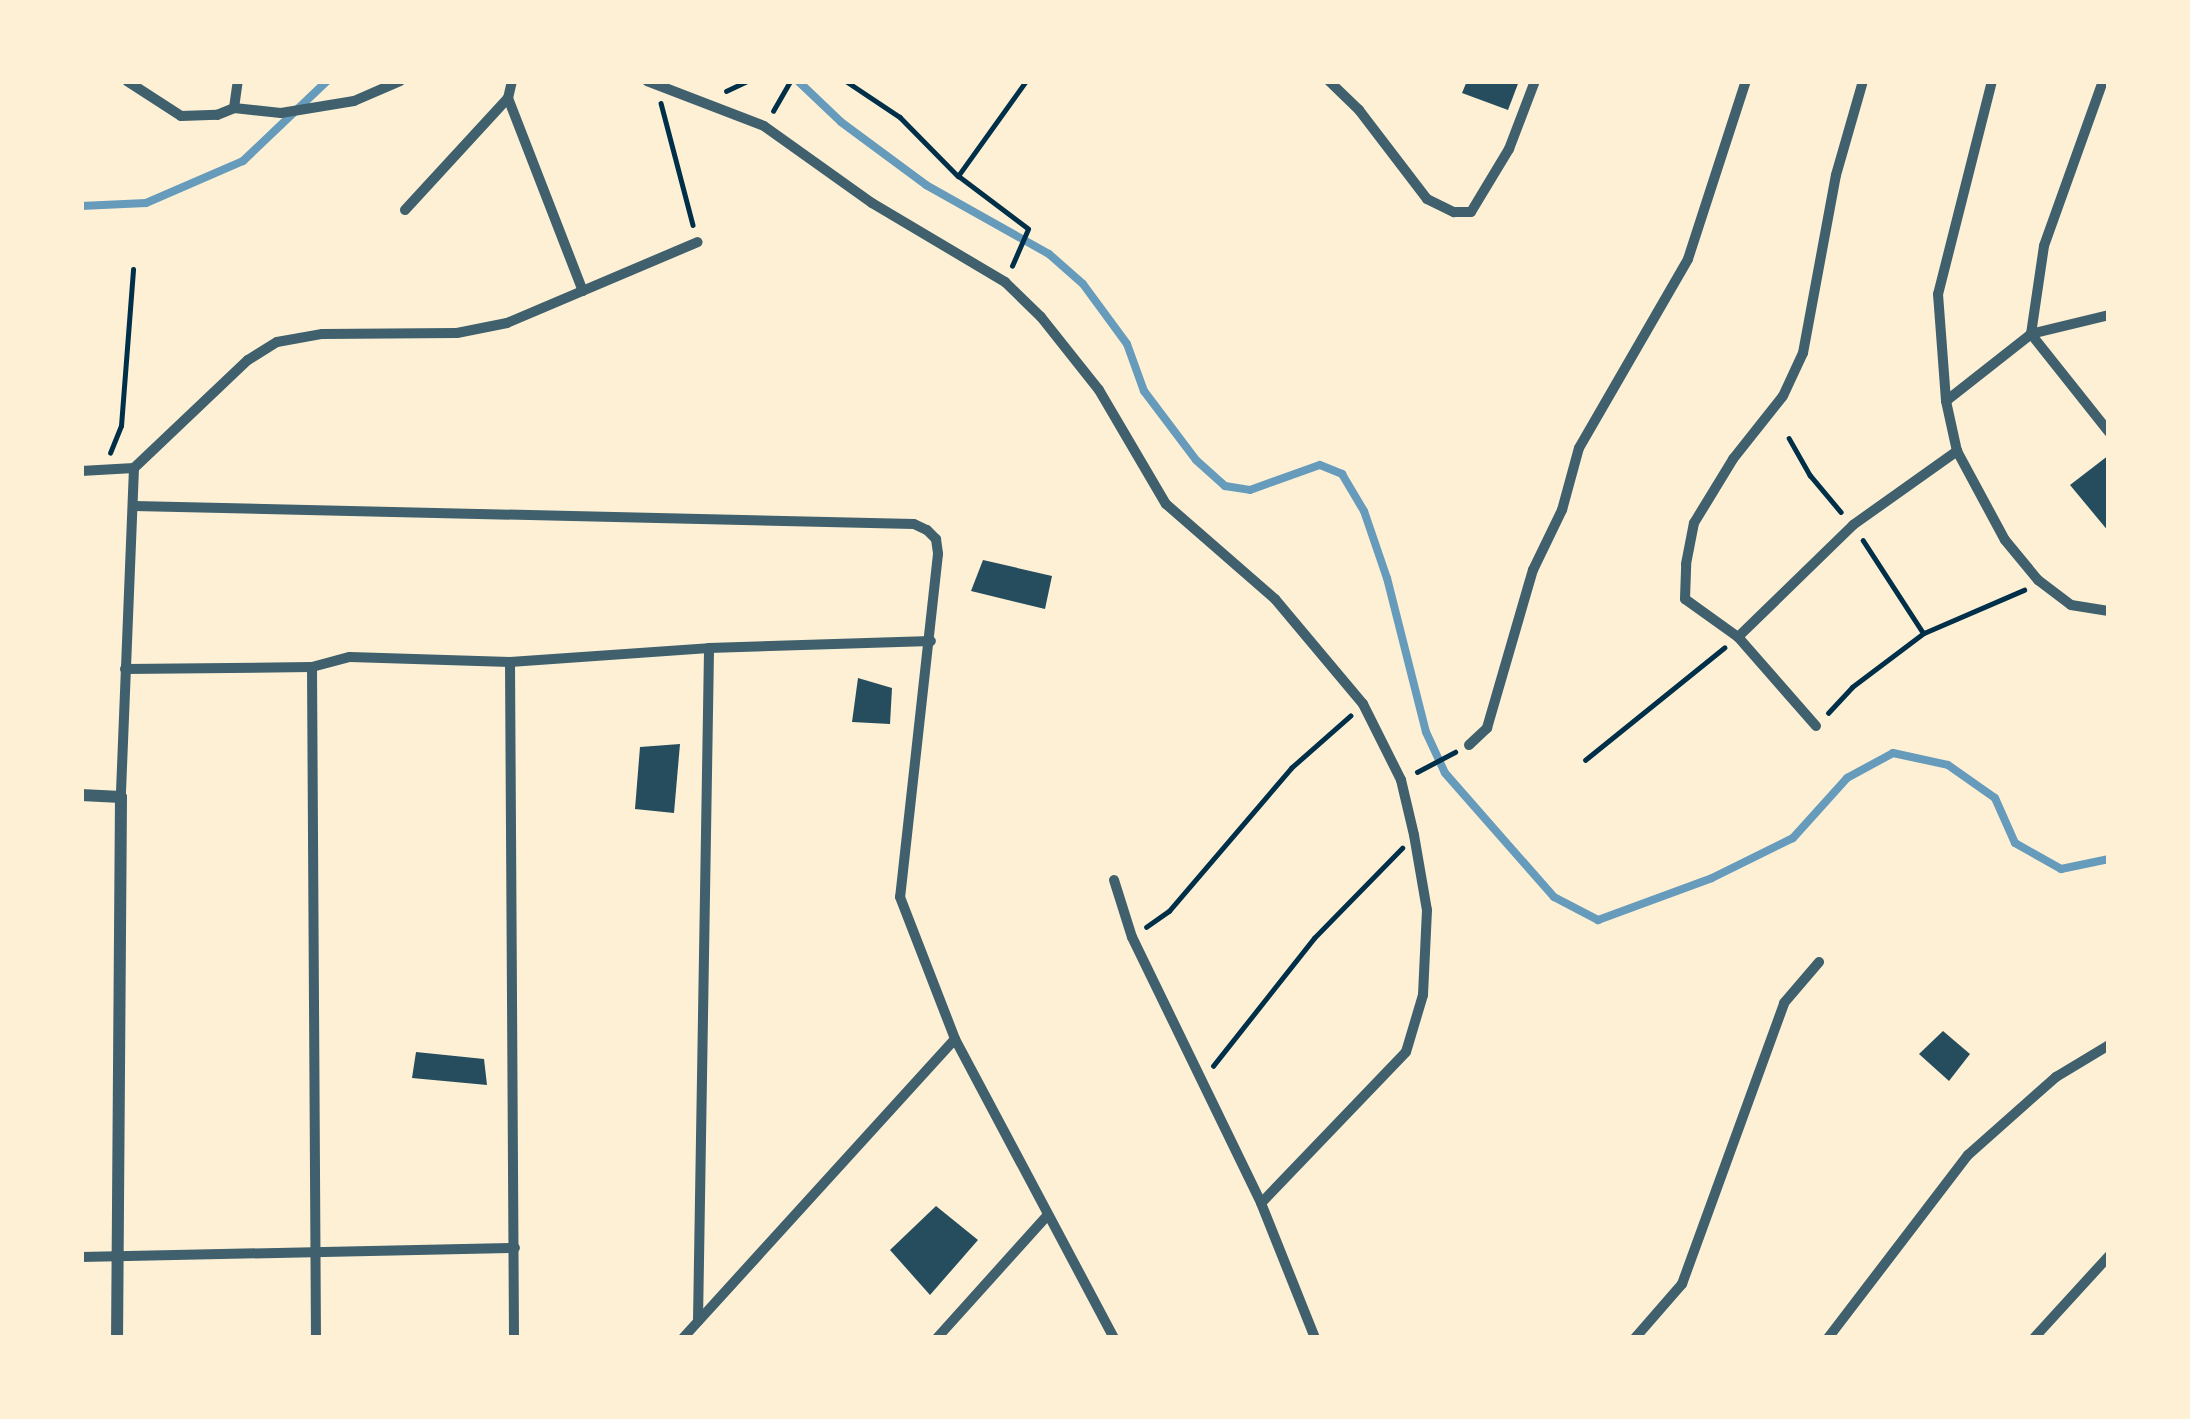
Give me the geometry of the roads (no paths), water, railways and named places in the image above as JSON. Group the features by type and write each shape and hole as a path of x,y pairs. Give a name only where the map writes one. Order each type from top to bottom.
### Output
{"street":[{"path":"127,81 181,116 217,115 234,108 281,113 354,101 400,81"},
{"path":"234,108 238,81"},
{"path":"406,209 508,98 512,81"},
{"path":"1329,81 1359,110 1427,200 1454,212 1472,212 1509,149 1535,81"},
{"path":"1469,745 1487,728 1533,570 1562,510 1579,448 1688,259 1746,81"},
{"path":"1816,726 1738,638 1685,599 1694,523 1733,459 1783,396 1803,352 1836,175 1863,81"},
{"path":"1992,81 1938,294 1946,401 1957,451 2005,540 2038,580 2071,605 2109,611"},
{"path":"2103,81 2044,247 2031,334 2109,433"},
{"path":"651,82 764,126 872,203 1005,282 1041,316 1099,391 1166,504 1275,599 1363,704 1402,780 1414,835 1427,910 1423,995 1406,1052 1261,1204"},
{"path":"508,98 583,291"},
{"path":"81,471 134,468 248,360 277,342 322,334 457,333 507,322 698,242"},
{"path":"1946,401 2031,334 2109,315"},
{"path":"1738,638 1853,526 1957,451"},
{"path":"117,1338 121,796 134,468"},
{"path":"134,506 914,524 927,530 936,539 938,554 900,897 955,1039 1114,1338"},
{"path":"125,670 312,667 350,657 510,662 709,648 931,641"},
{"path":"698,1321 709,648"},
{"path":"510,662 514,1338"},
{"path":"312,667 316,1338"},
{"path":"81,795 121,796"},
{"path":"1114,880 1132,937 1261,1204 1315,1338"},
{"path":"1635,1338 1682,1284 1784,1003 1819,962"},
{"path":"683,1338 955,1039"},
{"path":"1828,1338 1968,1154 2056,1077 2109,1045"},
{"path":"937,1338 1047,1216"},
{"path":"81,1257 515,1248"},
{"path":"2034,1338 2109,1256"}],"waterway":[{"path":"81,206 146,203 243,161 327,81"},
{"path":"798,81 841,122 926,185 1049,254 1083,284 1127,344 1144,391 1196,460 1225,486 1250,490 1320,465 1342,474 1364,511 1387,578 1426,732 1445,773 1554,897 1598,920 1712,878 1793,838 1847,778 1893,753 1948,765 1995,798 2015,843 2061,869 2109,859"}]}
